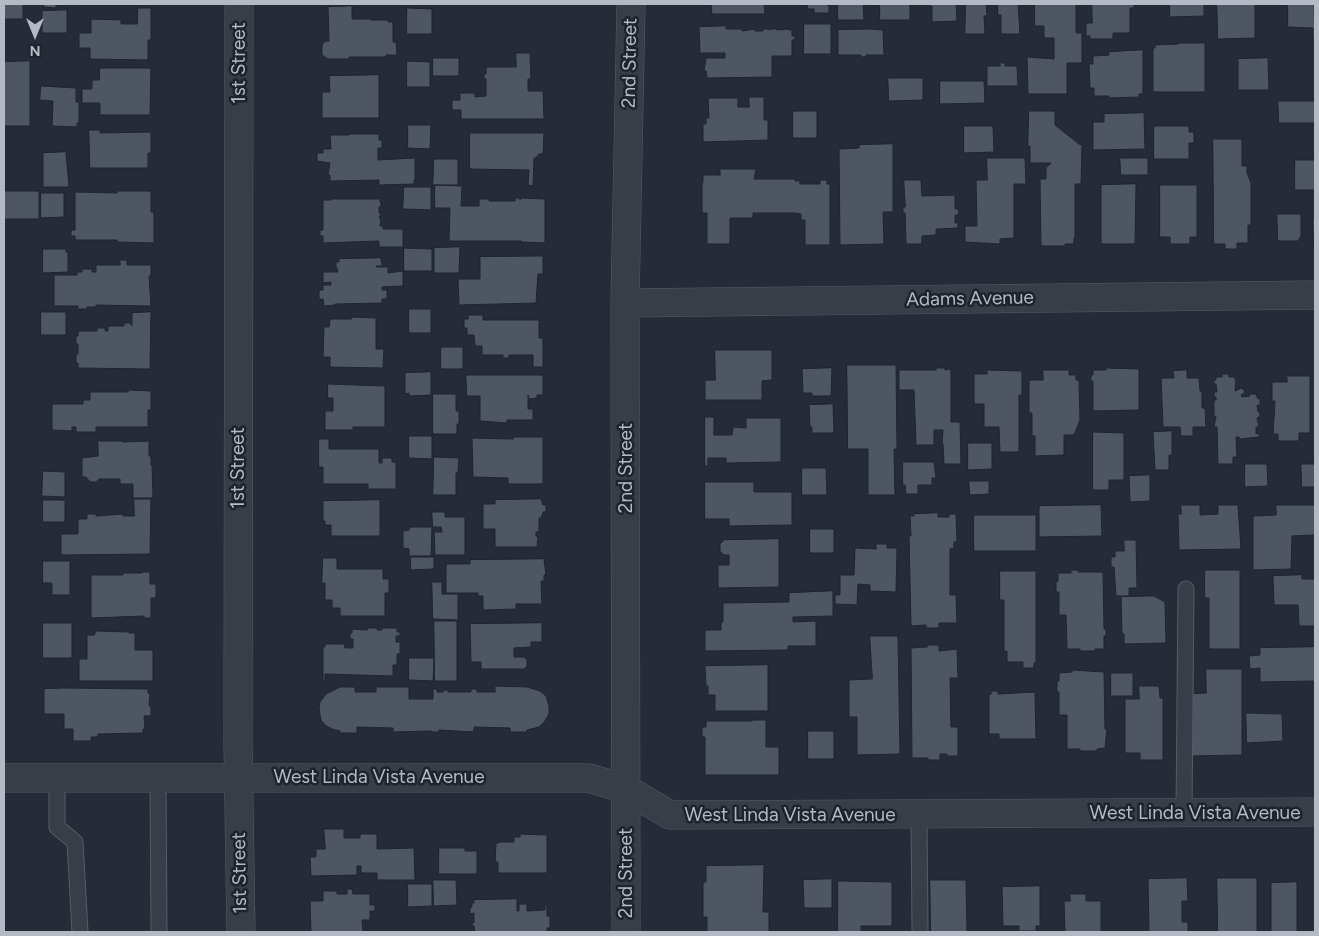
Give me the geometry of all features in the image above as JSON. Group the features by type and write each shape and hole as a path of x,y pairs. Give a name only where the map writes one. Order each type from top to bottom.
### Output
{"street":[{"name":"1st Street","path":"239,4 239,777 241,932"},
{"name":"2nd Street","path":"626,932 625,303 632,4"},
{"name":"Adams Avenue","path":"625,303 1315,294"},
{"name":"West Linda Vista Avenue","path":"4,778 589,778 626,789 670,815 1315,812"}],"lane":[{"path":"1184,813 1186,589"},
{"path":"56,778 56,827 75,842 80,932"},
{"path":"158,778 159,932"},
{"path":"919,815 920,932"}],"building":[{"path":"4,4 23,4 23,19 4,19"},
{"path":"44,4 56,4 56,8 44,7"},
{"path":"151,4 151,5 85,5"},
{"path":"712,4 764,4 765,14 712,14"},
{"path":"808,4 833,5 829,5 828,13 814,13 814,9 808,9"},
{"path":"838,4 863,4 864,20 838,20"},
{"path":"880,4 910,4 910,20 880,20"},
{"path":"929,4 956,4 957,21 932,22 932,6 929,6"},
{"path":"966,4 986,4 987,16 984,16 985,34 965,34"},
{"path":"998,4 1018,4 1020,34 1001,34 1001,15 998,15"},
{"path":"1035,4 1076,4 1076,33 1082,33 1082,63 1067,63 1067,94 1028,94 1027,57 1054,59 1054,38 1044,38 1044,26 1035,26"},
{"path":"1092,4 1134,4 1134,8 1130,8 1130,33 1113,33 1113,39 1090,39 1090,36 1086,36 1086,23 1092,23"},
{"path":"1170,4 1204,4 1204,16 1170,17"},
{"path":"1217,4 1255,4 1255,38 1218,39"},
{"path":"1288,4 1314,4 1315,39 1313,39 1313,28 1288,27"},
{"path":"352,6 352,19 388,20 388,22 393,22 393,42 396,42 397,55 328,59 322,55 322,45 325,41 329,41 328,7"},
{"path":"138,8 151,8 151,40 148,40 148,60 90,59 90,48 79,48 79,33 91,33 91,19 121,20 121,24 137,24"},
{"path":"407,8 432,9 432,34 407,34"},
{"path":"66,10 67,33 42,33 42,11"},
{"path":"804,24 831,24 831,54 804,54"},
{"path":"726,26 726,29 742,29 742,31 755,29 755,31 763,31 763,29 792,30 792,36 795,36 795,40 792,40 792,56 772,56 772,77 707,78 706,71 704,71 706,58 725,58 725,53 700,53 699,27"},
{"path":"838,30 883,30 884,55 866,55 866,57 861,57 861,55 838,55"},
{"path":"1205,43 1205,92 1153,92 1153,48 1155,48 1155,45"},
{"path":"1143,50 1143,94 1139,94 1139,97 1109,98 1109,96 1094,96 1094,88 1090,88 1089,64 1093,64 1093,56 1109,55 1109,52"},
{"path":"516,53 530,53 531,79 528,79 528,91 543,91 544,119 461,119 461,110 452,110 452,100 460,100 460,93 475,93 475,97 486,96 486,79 484,79 484,74 486,74 486,67 516,67"},
{"path":"433,58 459,58 459,76 433,76"},
{"path":"1268,58 1269,90 1238,90 1238,59"},
{"path":"30,61 30,126 4,126 4,62"},
{"path":"407,61 430,62 430,87 407,87"},
{"path":"1000,63 1005,63 1005,66 1017,66 1018,86 987,86 987,66 1000,66"},
{"path":"100,68 151,68 150,115 100,115 100,103 82,103 82,89 92,89 92,80 99,80"},
{"path":"379,75 379,118 322,118 322,92 330,92 329,76"},
{"path":"888,78 923,78 923,100 889,101"},
{"path":"940,81 984,81 985,103 940,104"},
{"path":"41,86 76,88 76,102 79,102 79,123 77,123 77,127 52,126 53,101 40,100"},
{"path":"749,97 764,97 764,120 768,120 768,140 703,142 703,124 706,124 706,118 709,118 708,98 738,98 738,107 749,107"},
{"path":"1278,101 1315,101 1315,123 1279,123"},
{"path":"793,111 817,111 817,138 793,138"},
{"path":"1029,111 1055,111 1055,125 1082,145 1081,184 1075,184 1074,244 1041,246 1040,179 1046,179 1046,168 1051,163 1030,163 1030,146 1028,146"},
{"path":"1144,113 1145,149 1093,150 1093,122 1104,122 1104,114"},
{"path":"408,125 431,125 430,149 408,148"},
{"path":"964,126 993,126 994,152 964,153"},
{"path":"1154,126 1189,126 1189,132 1194,132 1194,143 1189,143 1189,159 1154,159"},
{"path":"89,130 100,130 100,133 151,132 151,153 148,153 148,168 90,168"},
{"path":"470,133 544,133 543,154 539,154 534,158 533,186 528,185 529,170 470,169"},
{"path":"379,134 379,140 382,140 382,148 378,148 378,160 415,158 414,184 379,185 379,180 330,181 330,175 328,175 330,163 317,161 317,153 323,153 323,149 331,149 330,135"},
{"path":"1213,139 1242,139 1242,166 1247,166 1247,173 1251,183 1251,225 1248,225 1248,243 1237,243 1237,249 1225,249 1225,244 1214,244"},
{"path":"893,144 893,212 883,212 884,244 840,245 839,149 859,148 859,145"},
{"path":"66,152 69,187 43,187 43,153"},
{"path":"987,158 1025,158 1026,184 1014,184 1014,238 1000,239 1000,244 965,242 965,226 977,226 976,180 987,180"},
{"path":"1120,158 1148,158 1148,175 1121,175"},
{"path":"434,159 458,159 458,185 433,185"},
{"path":"1295,160 1315,160 1315,190 1295,190"},
{"path":"720,169 756,169 754,179 795,179 795,181 800,181 800,184 820,184 820,180 827,180 827,184 830,184 830,245 805,245 805,220 801,220 801,214 794,213 753,213 753,218 730,218 730,244 707,244 707,213 702,213 703,175 720,175"},
{"path":"904,180 921,180 922,196 955,195 955,209 958,209 959,215 955,215 955,223 958,223 958,228 936,229 936,235 922,236 922,244 906,244 905,213 903,213 903,207 905,207"},
{"path":"1136,184 1135,244 1101,244 1101,185"},
{"path":"435,185 462,186 461,206 479,206 479,199 515,201 515,198 520,198 520,200 521,198 545,199 545,243 449,241 450,208 435,208"},
{"path":"1160,185 1197,185 1197,237 1190,237 1190,244 1170,244 1170,237 1160,237"},
{"path":"404,187 431,187 431,210 403,209"},
{"path":"4,191 39,191 39,219 4,219"},
{"path":"117,191 151,191 151,212 154,212 154,243 117,242 117,240 75,240 75,236 71,236 71,230 75,230 75,192 117,193"},
{"path":"41,193 64,193 64,217 41,218"},
{"path":"380,199 380,226 383,226 383,229 403,229 403,247 379,247 379,241 323,243 323,236 320,236 320,230 323,230 323,200"},
{"path":"1277,214 1301,214 1301,238 1299,238 1299,241 1278,241"},
{"path":"1313,219 1315,219 1315,247 1314,247"},
{"path":"460,247 459,273 434,273 434,248"},
{"path":"404,248 432,249 432,271 404,271"},
{"path":"43,249 66,249 66,252 68,252 68,272 43,273"},
{"path":"543,256 543,274 538,274 536,303 459,305 458,279 480,279 480,257"},
{"path":"381,258 382,266 376,267 388,267 388,273 403,271 403,286 382,287 382,290 387,290 387,299 382,299 382,303 324,306 323,299 319,299 319,290 323,290 323,285 331,285 331,282 323,283 323,272 338,272 336,262 339,262 339,259"},
{"path":"120,260 127,260 127,265 151,265 151,276 149,276 151,306 96,305 96,307 87,307 87,309 78,309 78,306 54,306 54,275 77,275 77,272 82,272 82,269 92,269 92,272 96,272 96,265 120,265"},
{"path":"409,309 431,309 431,333 409,333"},
{"path":"41,312 66,312 66,335 41,335"},
{"path":"151,312 150,369 78,368 78,363 76,363 78,344 76,344 76,336 78,336 78,331 97,331 97,328 105,328 105,331 108,331 108,326 124,326 124,323 130,323 132,326 132,313"},
{"path":"468,315 483,315 483,320 539,320 539,338 543,338 543,367 533,367 533,355 509,355 509,358 503,358 503,355 482,355 482,346 475,346 474,335 467,335 467,328 464,328 464,319 468,319"},
{"path":"351,317 376,318 376,349 384,349 383,368 330,367 330,357 323,357 324,327 329,327 330,319 351,319"},
{"path":"441,347 463,347 463,369 441,369"},
{"path":"715,350 772,350 772,380 762,381 762,400 705,400 705,380 715,380"},
{"path":"847,365 896,365 897,449 894,449 895,495 868,495 868,449 848,449"},
{"path":"832,368 831,396 812,396 812,393 803,393 802,369"},
{"path":"936,368 951,369 951,422 960,422 961,464 944,464 943,430 934,430 934,445 916,445 914,390 899,390 899,370 936,370"},
{"path":"1106,368 1139,369 1139,410 1093,411 1093,381 1091,381 1091,375 1093,375 1093,370 1106,370"},
{"path":"987,370 1022,371 1022,395 1019,395 1019,452 1000,452 999,427 984,427 984,404 974,404 974,374 987,374"},
{"path":"1043,370 1069,370 1069,375 1076,375 1076,380 1079,380 1080,420 1074,435 1064,435 1064,455 1035,456 1035,436 1032,436 1032,413 1029,413 1029,380 1043,380"},
{"path":"1187,370 1187,378 1199,378 1200,391 1202,391 1202,408 1205,408 1206,427 1193,427 1193,436 1181,436 1180,427 1163,427 1161,378 1174,378 1173,371"},
{"path":"431,372 431,395 409,396 409,393 405,394 405,373"},
{"path":"1222,374 1229,374 1229,377 1235,377 1235,391 1242,388 1245,392 1241,395 1242,397 1256,394 1258,399 1260,398 1260,405 1257,405 1258,412 1260,412 1260,416 1257,418 1259,427 1256,427 1256,434 1259,433 1259,437 1240,439 1236,437 1237,457 1233,457 1233,464 1218,464 1217,427 1214,427 1216,416 1214,417 1214,400 1216,400 1216,397 1214,397 1214,392 1217,392 1214,380 1216,380 1216,377 1222,377"},
{"path":"466,375 543,375 543,395 537,395 537,398 529,399 528,395 528,409 533,409 533,420 507,420 507,423 480,421 480,396 467,396"},
{"path":"1287,376 1310,376 1310,433 1299,433 1299,441 1278,441 1278,434 1273,434 1275,401 1272,401 1272,382 1287,382"},
{"path":"328,384 385,386 385,427 353,427 353,430 325,430 325,411 333,411 333,398 328,398"},
{"path":"128,390 151,391 151,410 148,410 148,427 96,427 96,432 76,432 76,427 72,427 72,431 52,430 52,404 83,404 83,400 90,400 90,392 128,392"},
{"path":"433,394 456,394 456,411 459,411 457,434 433,434"},
{"path":"833,404 834,433 812,433 809,405"},
{"path":"705,417 714,417 714,435 732,435 733,427 746,428 746,418 781,418 781,462 726,463 726,458 708,458 708,466 705,466"},
{"path":"1172,431 1172,455 1169,455 1169,470 1155,470 1153,432"},
{"path":"1093,432 1124,433 1124,480 1109,480 1109,490 1093,490"},
{"path":"409,436 432,436 432,459 409,458"},
{"path":"513,437 543,437 543,484 508,484 508,478 473,477 472,438 513,439"},
{"path":"319,439 329,439 329,449 379,449 379,463 382,463 382,458 392,458 392,462 396,462 396,489 368,489 368,484 323,484 323,467 319,467"},
{"path":"98,441 149,441 153,498 133,498 133,484 120,484 120,479 99,479 96,482 90,482 86,477 82,477 82,458 98,456"},
{"path":"968,443 992,443 992,469 968,470"},
{"path":"434,457 459,458 458,473 456,473 456,495 433,495"},
{"path":"903,462 934,462 936,478 932,478 932,485 918,485 918,494 906,494 905,485 903,485"},
{"path":"1245,464 1267,464 1268,486 1245,487"},
{"path":"1301,464 1315,464 1315,487 1302,487"},
{"path":"802,468 826,468 827,495 802,495"},
{"path":"43,471 65,472 65,497 42,496"},
{"path":"1150,475 1150,501 1130,502 1129,476"},
{"path":"969,481 989,481 989,494 970,495"},
{"path":"705,482 754,482 754,492 792,492 792,525 729,526 729,519 705,519"},
{"path":"134,499 151,499 150,554 61,555 61,534 78,534 78,519 87,519 87,514 96,514 96,516 123,514 123,516 134,516"},
{"path":"541,499 543,505 546,505 546,512 543,512 541,518 539,518 539,532 536,532 538,537 537,547 495,547 495,529 483,529 483,504 495,504 495,500"},
{"path":"43,500 65,500 65,522 43,522"},
{"path":"380,500 380,536 331,536 331,525 325,525 325,521 323,521 323,501"},
{"path":"1101,505 1102,536 1039,537 1039,506"},
{"path":"1181,505 1200,505 1200,515 1218,514 1218,505 1238,505 1241,549 1179,550 1178,514 1181,514"},
{"path":"1276,505 1315,505 1315,535 1292,536 1291,569 1253,570 1253,516 1276,515"},
{"path":"432,512 445,512 445,517 465,517 465,555 435,555 434,532 442,532 441,527 433,527"},
{"path":"938,513 938,517 949,517 949,514 956,514 957,542 954,542 954,548 950,549 950,595 956,595 957,623 939,623 939,628 926,628 926,625 911,626 910,516 914,516 914,514"},
{"path":"974,515 1036,515 1036,551 974,551"},
{"path":"409,527 432,527 431,556 409,556 409,549 403,548 403,531 409,530"},
{"path":"810,529 834,529 834,553 810,553"},
{"path":"779,539 779,587 718,588 718,565 729,565 729,555 724,555 720,551 720,544 724,540"},
{"path":"1124,540 1136,540 1137,588 1129,588 1129,596 1116,596 1114,567 1111,567 1111,557 1115,557 1115,551 1124,551"},
{"path":"876,544 887,544 887,548 897,548 896,592 870,591 870,585 858,584 857,605 835,604 835,595 840,595 840,575 854,575 855,548 876,549"},
{"path":"411,557 434,557 434,569 411,570"},
{"path":"323,558 337,558 337,569 383,569 383,579 389,579 389,593 385,593 385,616 340,616 340,608 332,608 332,600 325,600 325,583 322,583"},
{"path":"544,559 546,575 544,575 544,581 541,581 542,604 516,604 516,609 483,610 483,596 478,596 478,593 446,593 446,564 470,564 470,560"},
{"path":"43,561 70,561 70,595 52,595 52,583 43,583"},
{"path":"1071,570 1078,570 1078,572 1103,572 1104,629 1106,629 1104,649 1080,651 1080,649 1067,649 1066,615 1059,615 1059,592 1056,592 1056,582 1058,581 1058,573 1071,573"},
{"path":"1205,570 1240,570 1240,649 1209,649 1209,598 1205,598"},
{"path":"1000,571 1036,571 1036,663 1034,663 1034,668 1023,668 1023,662 1007,662 1007,651 1004,651 1004,600 1000,600"},
{"path":"150,572 150,584 156,584 156,598 151,598 151,618 144,618 144,616 91,618 91,575 123,575 123,573"},
{"path":"1302,575 1302,579 1315,579 1315,626 1299,626 1298,605 1274,605 1273,576"},
{"path":"432,582 442,582 442,594 458,594 458,620 433,619"},
{"path":"833,591 833,616 793,617 793,622 816,621 816,646 788,646 788,650 705,651 705,630 721,630 723,603 789,602 789,593"},
{"path":"1154,596 1165,602 1166,643 1124,644 1121,597"},
{"path":"434,621 457,621 457,681 435,681"},
{"path":"43,623 72,623 72,658 43,658"},
{"path":"542,623 542,642 531,642 531,647 514,648 514,657 524,657 527,660 527,666 524,669 481,669 481,662 471,662 470,624"},
{"path":"367,628 382,630 382,628 397,628 397,632 400,632 400,636 396,636 396,642 400,642 400,654 397,654 397,665 393,665 393,676 325,674 325,681 323,681 323,647 325,647 325,644 344,644 345,648 353,648 353,639 350,639 352,629 367,630"},
{"path":"96,631 135,633 135,650 153,650 153,681 79,681 79,659 87,659 87,635 94,635"},
{"path":"870,636 898,636 900,754 857,755 857,717 849,717 849,680 872,679"},
{"path":"927,645 939,645 939,651 957,649 958,678 950,678 951,727 958,727 958,756 940,754 940,760 912,758 911,648 927,647"},
{"path":"1315,647 1315,681 1260,682 1260,668 1250,669 1249,656 1260,655 1260,648"},
{"path":"409,658 434,658 433,681 409,680"},
{"path":"768,665 768,711 715,711 715,695 708,695 705,666"},
{"path":"1206,669 1242,669 1242,755 1189,756 1188,694 1206,693"},
{"path":"1072,670 1104,672 1105,729 1107,729 1105,748 1097,749 1097,751 1067,749 1067,715 1059,715 1057,681 1059,681 1059,673 1072,672"},
{"path":"1111,673 1133,673 1133,696 1111,696"},
{"path":"495,686 527,687 540,691 546,696 549,706 549,714 545,721 539,727 527,730 527,732 510,732 510,728 474,727 474,732 439,730 439,732 393,732 393,728 357,727 357,733 340,733 340,731 325,725 321,720 319,709 320,702 326,694 340,687 355,687 355,692 376,692 376,687 409,687 409,699 433,699 433,689 437,689 437,692 448,690 448,692 471,692 471,689 477,689 477,692 495,692"},
{"path":"1139,686 1159,686 1160,698 1163,698 1163,760 1140,760 1140,753 1125,753 1125,699 1139,699"},
{"path":"44,689 148,689 148,693 150,693 149,706 151,706 151,716 144,716 145,729 143,729 143,733 98,734 98,737 91,737 91,741 73,741 73,729 64,729 64,714 44,714"},
{"path":"991,691 998,691 998,694 1035,692 1036,739 999,739 999,734 989,734 989,694 991,694"},
{"path":"1246,713 1282,714 1283,741 1247,743"},
{"path":"766,720 766,747 779,747 779,775 705,775 705,737 702,737 702,727 706,727 706,721"},
{"path":"808,731 834,731 834,759 808,759"},
{"path":"324,829 344,829 344,838 360,838 360,834 377,834 377,849 414,848 415,880 377,880 377,873 361,873 361,866 357,866 357,875 311,876 310,857 316,857 316,849 325,849"},
{"path":"520,834 547,835 547,873 498,873 498,862 495,862 496,843 514,842 514,837 520,837"},
{"path":"439,848 465,848 465,851 477,851 477,874 439,874"},
{"path":"764,865 763,912 769,912 769,932 707,932 707,917 703,917 703,882 706,882 706,866"},
{"path":"1187,878 1188,901 1182,901 1182,922 1188,922 1188,932 1149,932 1148,879"},
{"path":"1217,878 1257,878 1257,932 1218,932"},
{"path":"832,879 832,908 804,908 803,880"},
{"path":"433,880 456,880 457,905 434,906"},
{"path":"930,880 966,880 967,932 931,932"},
{"path":"838,881 892,882 892,926 861,926 861,932 838,932"},
{"path":"1297,882 1297,932 1271,932 1271,883"},
{"path":"408,884 432,884 432,906 408,907"},
{"path":"1040,886 1040,926 1036,926 1036,931 1019,931 1019,926 1003,926 1002,887"},
{"path":"347,889 352,889 353,894 370,894 370,905 375,905 375,911 370,911 370,920 362,920 363,932 311,932 310,901 323,901 323,891 337,891 337,894 347,894"},
{"path":"1070,894 1086,894 1086,901 1101,901 1101,932 1065,932 1064,901 1070,901"},
{"path":"517,899 517,911 519,911 519,904 527,904 527,911 545,910 545,905 547,905 547,916 550,916 550,928 547,928 547,932 475,932 474,926 472,926 472,923 474,923 474,913 470,914 470,907 472,907 474,900"}]}
